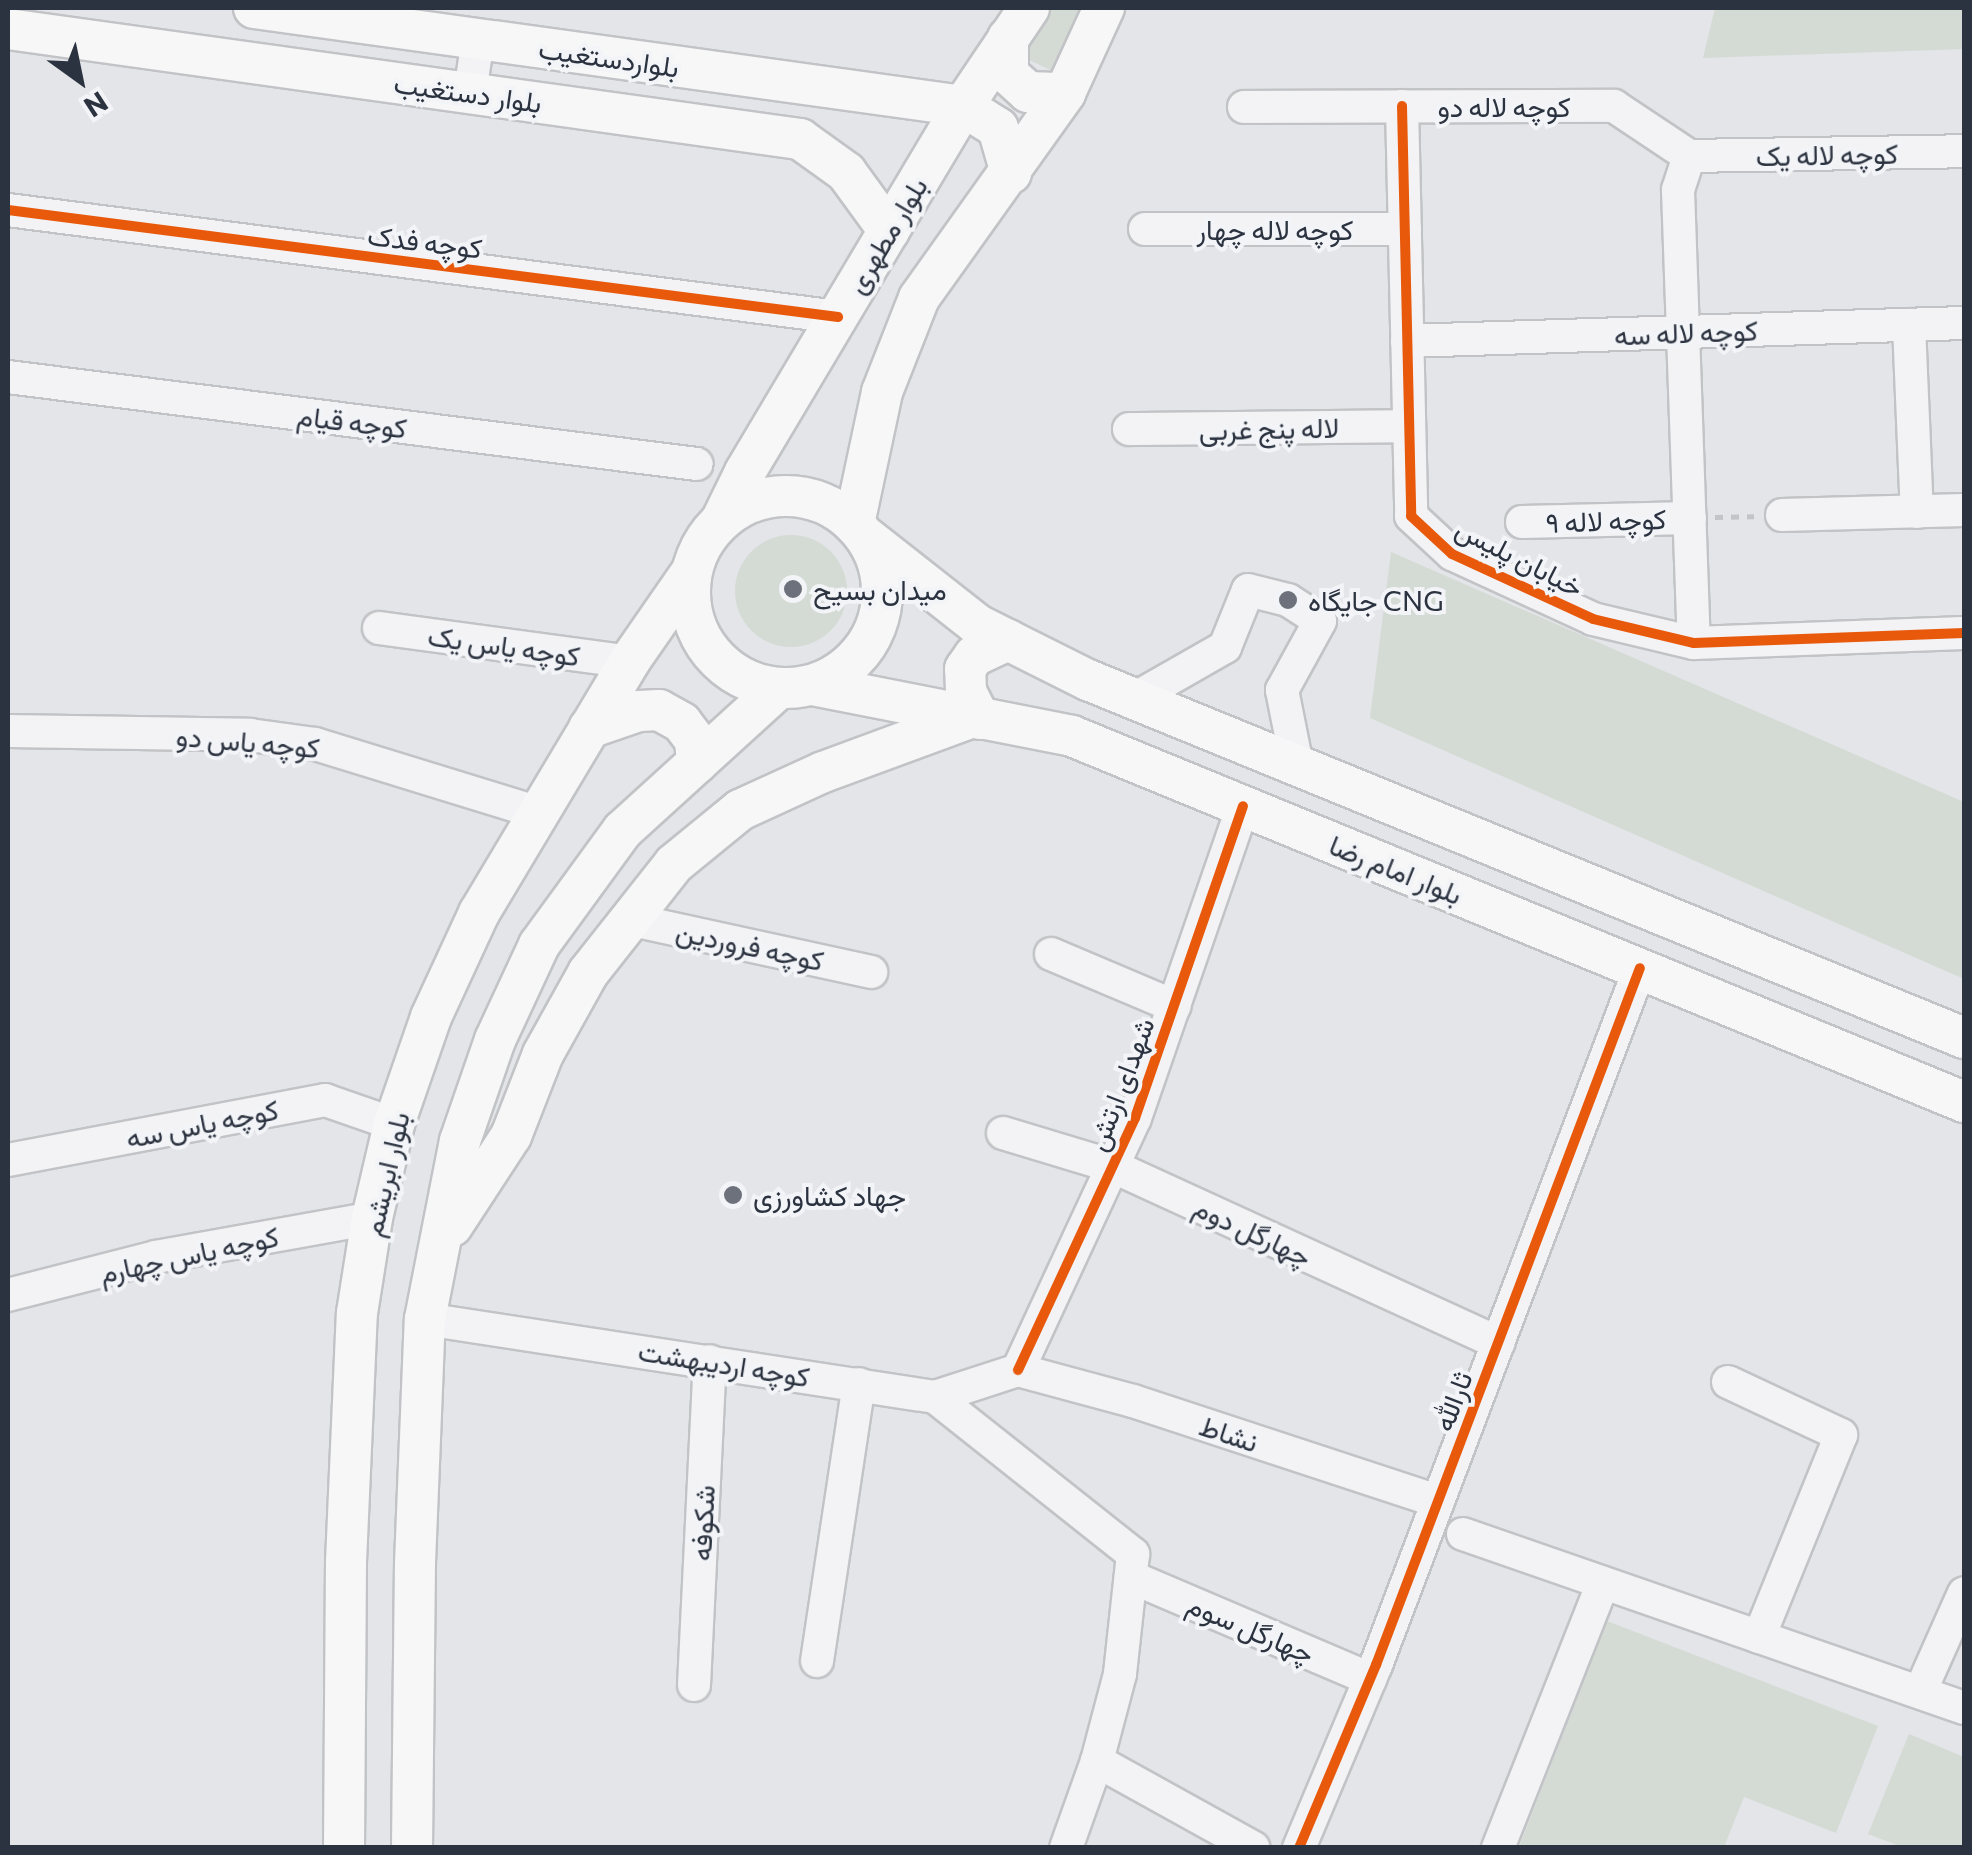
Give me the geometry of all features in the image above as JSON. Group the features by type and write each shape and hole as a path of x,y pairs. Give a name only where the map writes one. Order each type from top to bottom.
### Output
{"main road":[{"name":"بلواردستغیب","path":"254,8 963,106"},
{"path":"412,1848 415,1562 425,1318 460,1141 496,1040 539,945 623,830 697,763 796,687 841,672 863,651 877,624 883,594 879,564 860,530 882,392 919,298 1011,174 1065,93 1104,8"},
{"path":"1019,23 1008,74 1028,92 1065,93"},
{"name":"بلوار مطهری","path":"722,519 745,472 963,106 1019,23"},
{"name":"بلوار دستغیب","path":"8,28 800,139 846,172 889,231"},
{"path":"963,106 998,128 1011,174"},
{"path":"796,687 747,681 700,638 690,607 690,574 702,544 722,519 750,502 782,495 814,499 860,530 978,625 1134,698 1964,1038"},
{"name":"بلوار ابریشم","path":"344,1848 346,1562 357,1313 372,1218 394,1124 432,1017 479,913 629,662 690,574"},
{"path":"442,1242 512,1136 543,1054 588,973 674,864 740,810 823,772 975,718 966,692 965,669 974,656 1009,640"},
{"name":"بلوار امام رضا","path":"796,687 1072,736 1964,1102"},
{"path":"590,728 638,711 659,710 682,723 695,740 697,763"}],"street":[{"path":"470,93 478,39"},
{"name":"خیابان پلیس","path":"1402,106 1410,516 1452,554 1593,620 1694,642 1964,633"},
{"name":"کوچه لاله دو","path":"1244,107 1614,106 1689,156"},
{"name":"کوچه لاله یک","path":"1689,156 1964,151"},
{"path":"1689,156 1678,190 1694,642"},
{"name":"کوچه فدک","path":"8,210 838,316"},
{"name":"کوچه لاله چهار","path":"1146,230 1405,229"},
{"name":"کوچه لاله سه","path":"1407,341 1964,323"},
{"path":"1909,325 1918,512"},
{"name":"کوچه قیام","path":"8,377 697,464"},
{"name":"لاله پنج غربی","path":"1130,429 1409,426"},
{"path":"1782,516 1964,510"},
{"name":"کوچه لاله ۹","path":"1522,522 1690,518"},
{"path":"1134,698 1225,648 1248,590 1288,600 1320,620 1282,690 1297,765"},
{"name":"کوچه یاس یک","path":"379,628 629,662"},
{"name":"کوچه یاس دو","path":"8,731 250,736 315,744 539,813"},
{"name":"شهدای ارتش","path":"1018,1370 1134,1118 1242,806"},
{"name":"کوچه فروردین","path":"628,918 871,972"},
{"path":"1051,954 1174,1006"},
{"name":"ثارالله","path":"1299,1848 1370,1679 1640,968"},
{"name":"کوچه یاس سه","path":"8,1160 325,1100 394,1124"},
{"name":"چهارگل دوم","path":"1003,1133 1112,1166 1498,1343"},
{"name":"کوچه یاس چهارم","path":"8,1295 156,1257 372,1218"},
{"name":"کوچه اردیبهشت","path":"425,1318 935,1397 1018,1370"},
{"name":"شکوفه","path":"694,1685 710,1361"},
{"name":"نشاط","path":"1018,1370 1133,1401 1438,1501"},
{"path":"1728,1382 1841,1435 1759,1637"},
{"path":"817,1661 859,1384"},
{"path":"935,1397 1133,1554 1120,1674 1097,1761 1066,1848"},
{"path":"1463,1534 1920,1692 1962,1700"},
{"name":"چهارگل سوم","path":"1131,1577 1370,1679"},
{"path":"1498,1848 1603,1583"},
{"path":"1920,1692 1964,1593"},
{"path":"1097,1761 1254,1848"}],"path":[{"path":"1690,518 1782,516"}],"shaded area":[{"path":"1043,8 1088,8 1055,72 1027,59 1024,39"},
{"path":"1715,8 1964,8 1964,49 1703,58"},
{"path":"791,535 813,539 831,551 843,569 847,591 843,613 831,631 813,643 791,647 769,643 751,631 739,613 735,591 739,569 751,551 769,539"},
{"path":"1391,552 1964,802 1964,979 1370,718"},
{"path":"1607,1621 1878,1726 1836,1833 1744,1797 1724,1847 1519,1847"},
{"path":"1909,1734 1964,1757 1964,1847 1902,1847 1868,1834"}],"cycle path":[{"path":"1402,106 1411,516 1452,554 1593,619 1694,643 1964,633"},
{"path":"8,210 838,317"},
{"path":"1018,1370 1135,1118 1243,806"},
{"path":"1299,1848 1376,1665 1640,968"}],"place":[{"name":"میدان بسیح","path":"793,589"},
{"name":"جایگاه CNG","path":"1288,600"},
{"name":"جهاد کشاورزی","path":"733,1195"}]}
